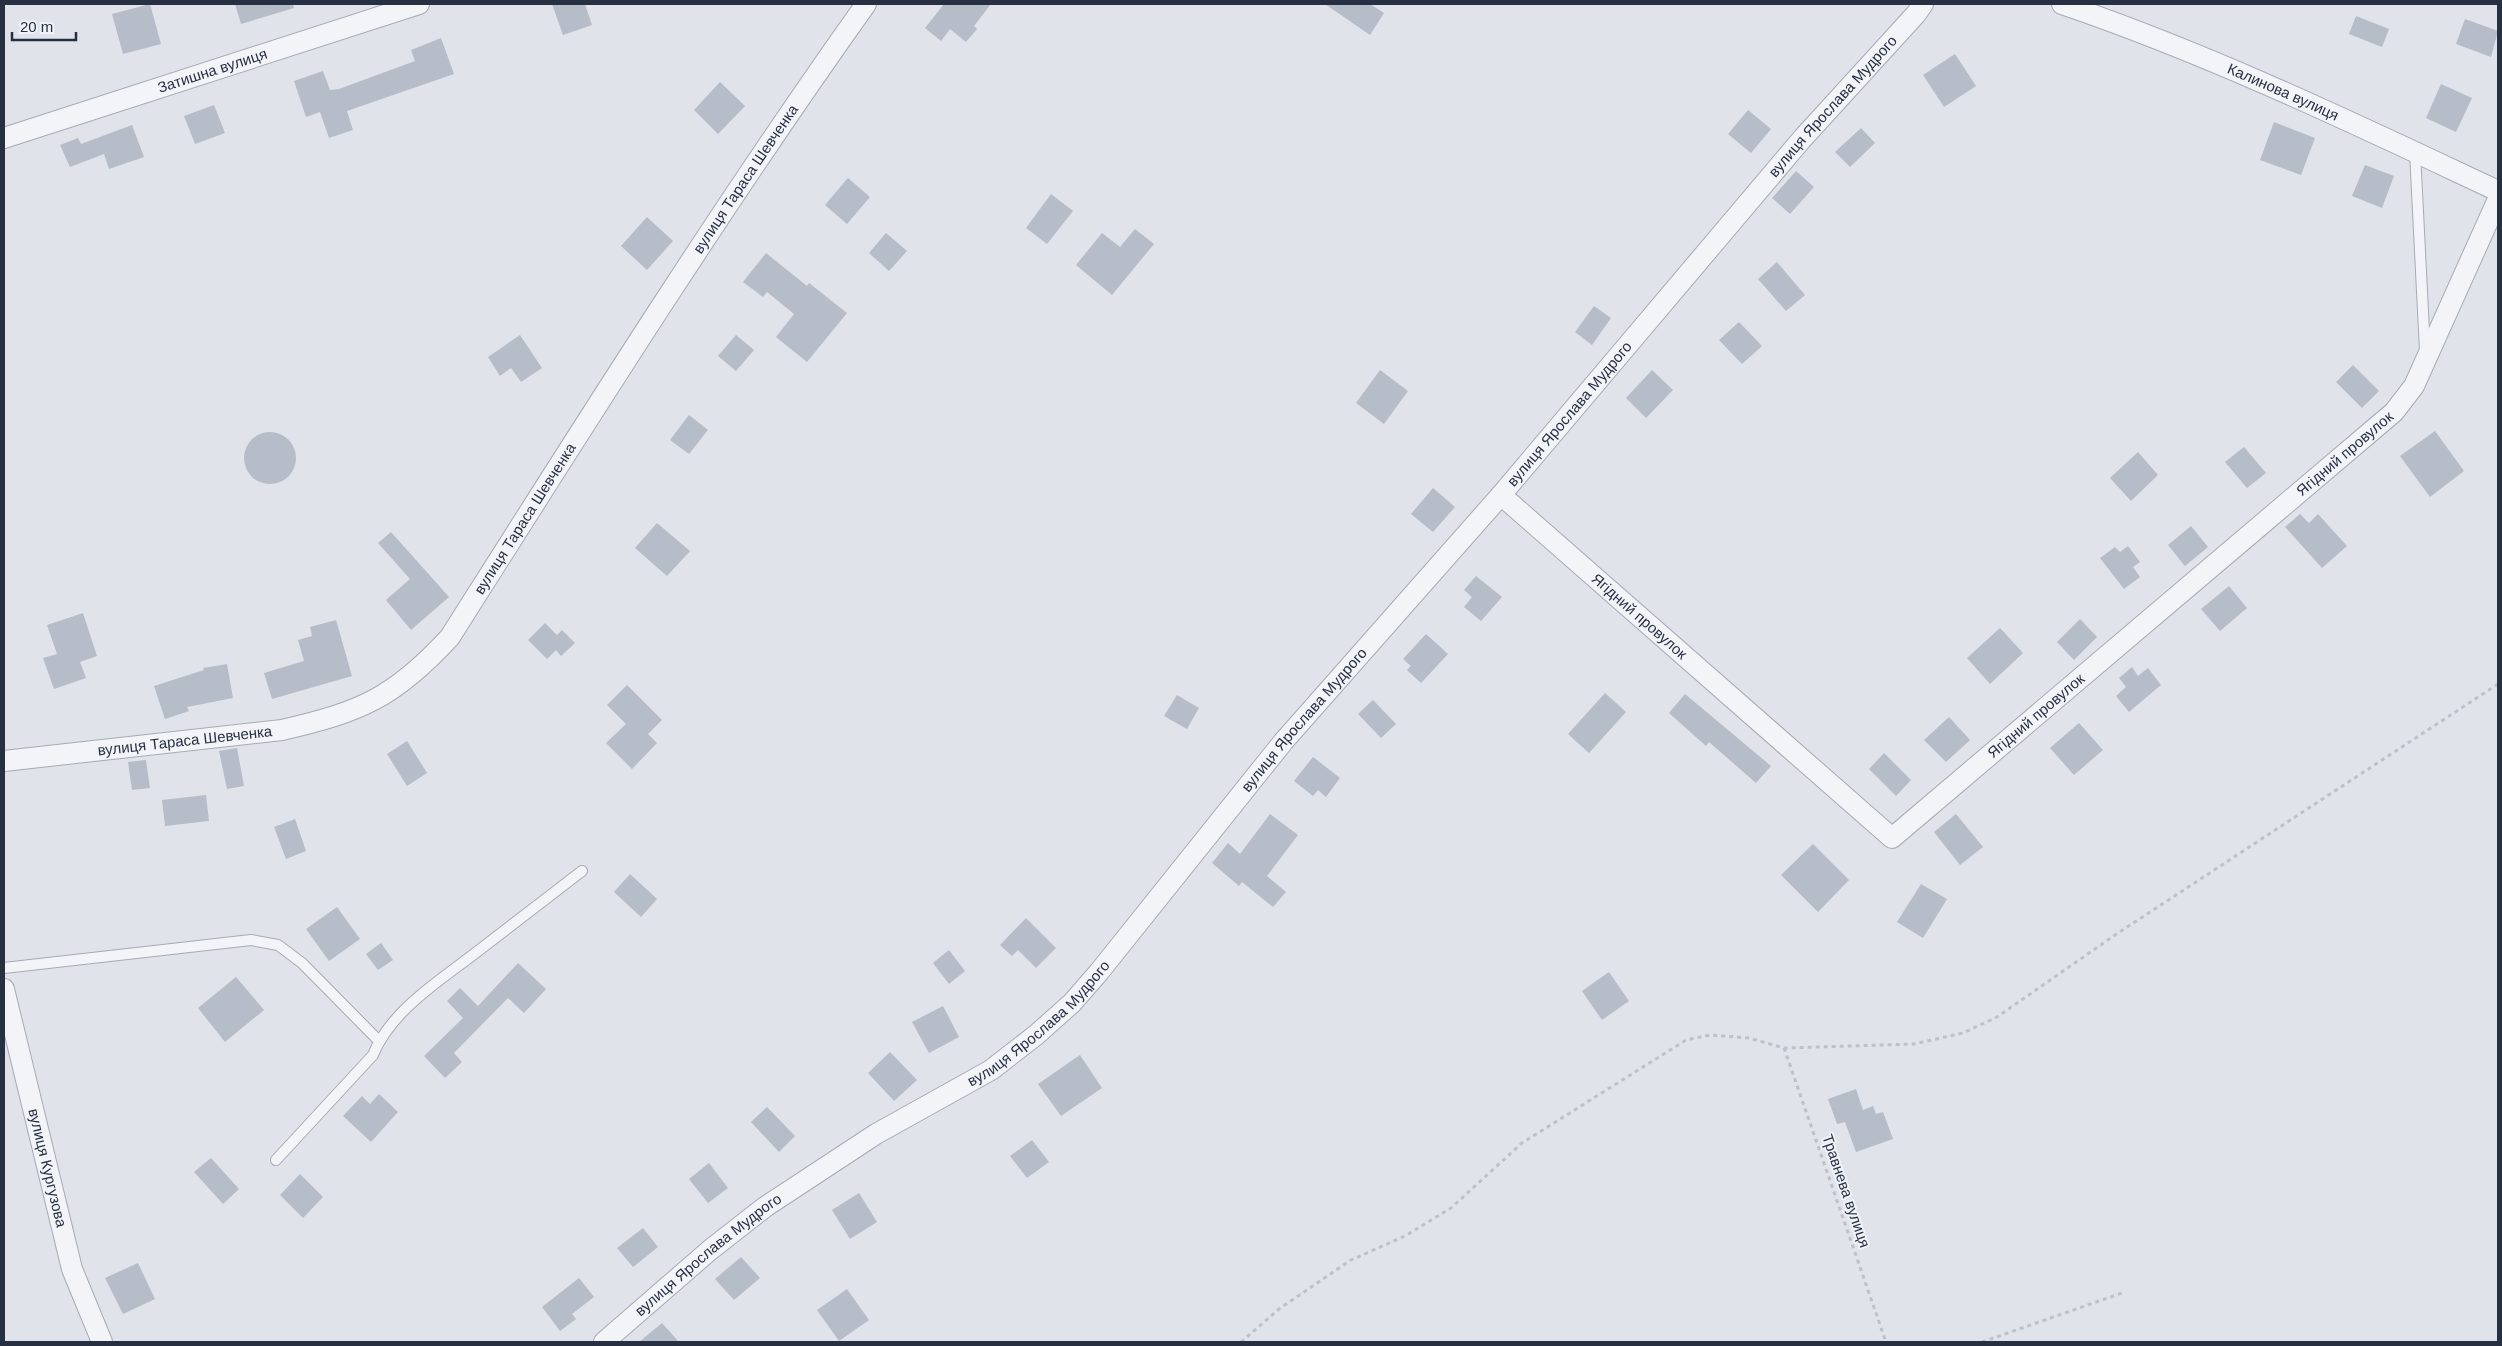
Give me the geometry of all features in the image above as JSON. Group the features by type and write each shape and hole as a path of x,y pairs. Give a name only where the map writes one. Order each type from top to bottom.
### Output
{"street":[{"name":"Затишна вулиця","path":"4,138 419,4"},
{"name":"вулиця Ярослава Мудрого","path":"604,1342 710,1250 765,1207 876,1134 990,1070 1036,1035 1072,1003 1099,972 1283,742 1501,495 1789,154 1923,4"},
{"name":"Калинова вулиця","path":"2062,4 2135,29 2326,111 2498,191"},
{"name":"вулиця Тараса Шевченка","path":"4,761 282,730 322,721 362,708 400,686 427,662 450,637 593,411 780,127 863,6"},
{"name":"Ягідний провулок","path":"1501,495 1892,838 2394,412 2414,386 2426,362 2498,199"},
{"name":"вулиця Кургузова","path":"4,989 72,1269 102,1342"}],"lane":[{"path":"2415,152 2426,362"},
{"path":"276,1160 373,1055 378,1041 393,1023 424,994 582,871"},
{"path":"4,968 251,940 278,945 302,963 378,1041"}],"path":[{"path":"1241,1342 1279,1309 1351,1260 1404,1236 1451,1208 1522,1143 1686,1040 1710,1035 1749,1038 1784,1048 1914,1044 1963,1032 1997,1017 2115,935 2498,684"},
{"name":"Травнева вулиця","path":"1784,1048 1886,1342"},
{"path":"1982,1342 2122,1293"}],"building":[{"path":"150,4 161,44 123,54 112,14"},
{"path":"235,4 293,4 294,8 241,24"},
{"path":"552,4 585,4 592,25 563,35"},
{"path":"944,4 991,4 974,26 977,29 966,42 950,29 941,41 925,28"},
{"path":"1325,4 1370,4 1384,13 1370,35"},
{"path":"2356,16 2389,29 2382,47 2349,34"},
{"path":"2465,19 2498,31 2491,57 2456,44"},
{"path":"441,38 454,74 347,111 353,130 329,138 320,112 306,117 294,81 323,71 330,90 339,89 415,61 411,50"},
{"path":"1955,54 1976,86 1944,107 1923,75"},
{"path":"720,82 745,106 718,134 694,110"},
{"path":"2441,84 2472,98 2456,132 2426,118"},
{"path":"214,105 225,133 195,144 184,116"},
{"path":"1748,110 1771,129 1751,153 1728,134"},
{"path":"2274,122 2315,138 2301,175 2260,160"},
{"path":"132,125 144,157 109,169 104,154 70,167 60,145 78,138 81,144"},
{"path":"1861,128 1875,143 1850,167 1835,152"},
{"path":"2365,165 2394,176 2382,208 2352,196"},
{"path":"1796,171 1814,187 1790,214 1772,198"},
{"path":"848,178 870,197 847,224 825,205"},
{"path":"1051,194 1073,211 1047,244 1026,228"},
{"path":"647,217 673,241 647,270 621,246"},
{"path":"1135,229 1154,244 1112,295 1076,265 1102,233 1120,247"},
{"path":"886,233 907,251 889,271 869,253"},
{"path":"766,253 807,286 809,283 847,313 807,362 776,337 794,314 767,292 763,297 743,282"},
{"path":"1777,262 1805,295 1786,311 1758,279"},
{"path":"1594,306 1611,318 1592,345 1575,332"},
{"path":"1739,322 1762,346 1742,364 1719,340"},
{"path":"520,335 542,368 521,382 511,368 500,376 488,357"},
{"path":"736,335 754,350 736,371 718,356"},
{"path":"2353,365 2379,391 2362,408 2336,382"},
{"path":"1380,370 1408,391 1384,424 1356,403"},
{"path":"1652,370 1673,390 1646,418 1626,398"},
{"path":"689,415 708,430 689,454 670,440"},
{"path":"2435,431 2464,471 2430,497 2400,456"},
{"path":"265,432 275,432 284,436 292,444 296,458 292,472 284,480 275,484 265,484 256,480 248,472 244,463 244,453 248,444 256,436"},
{"path":"2244,447 2266,473 2247,488 2225,462"},
{"path":"2138,452 2158,475 2131,501 2110,478"},
{"path":"1433,488 1455,507 1433,532 1411,514"},
{"path":"2300,514 2309,523 2318,514 2347,546 2322,568 2285,527"},
{"path":"657,523 690,551 667,576 635,548"},
{"path":"2191,526 2208,547 2185,566 2168,545"},
{"path":"391,532 449,597 411,630 386,600 410,579 378,543"},
{"path":"2128,546 2140,562 2133,567 2140,577 2124,589 2100,558 2115,547 2120,552"},
{"path":"1476,576 1502,597 1481,621 1464,607 1472,597 1464,590"},
{"path":"2229,586 2247,608 2220,631 2201,609"},
{"path":"83,613 97,656 80,662 86,678 54,689 43,658 57,654 47,625"},
{"path":"2080,619 2097,637 2074,660 2057,642"},
{"path":"336,620 352,676 272,699 264,673 304,661 298,640 312,636 310,627"},
{"path":"545,623 557,635 562,630 575,643 561,656 556,650 547,659 528,640"},
{"path":"2000,628 2023,653 1990,684 1967,658"},
{"path":"1426,634 1448,654 1421,683 1407,670 1411,666 1403,659"},
{"path":"227,664 233,698 187,707 189,711 165,719 154,686 204,670 203,668"},
{"path":"2132,667 2138,676 2148,668 2161,685 2129,712 2116,696 2126,687 2119,678"},
{"path":"627,685 662,720 648,734 657,743 632,769 606,743 626,724 607,705"},
{"path":"1605,693 1626,712 1589,753 1568,734"},
{"path":"1685,694 1771,766 1756,783 1709,742 1706,746 1669,713"},
{"path":"1177,695 1199,708 1187,729 1164,716"},
{"path":"1373,700 1396,724 1381,738 1358,714"},
{"path":"1949,717 1970,740 1946,762 1924,740"},
{"path":"2079,723 2103,750 2074,775 2050,748"},
{"path":"407,741 427,773 407,786 387,754"},
{"path":"237,748 244,786 227,789 219,751"},
{"path":"1884,753 1911,780 1896,796 1869,769"},
{"path":"1313,757 1340,778 1326,797 1318,790 1313,796 1294,781"},
{"path":"146,760 150,788 132,790 128,762"},
{"path":"206,795 209,821 165,826 162,800"},
{"path":"1270,814 1298,835 1267,876 1286,892 1273,907 1242,882 1239,886 1212,863 1228,843 1240,854"},
{"path":"1956,814 1983,847 1960,865 1934,832"},
{"path":"295,819 306,851 286,859 274,827"},
{"path":"1813,844 1849,880 1818,912 1781,875"},
{"path":"630,874 657,899 641,917 614,892"},
{"path":"1921,884 1947,899 1923,938 1897,922"},
{"path":"337,907 360,939 329,961 306,929"},
{"path":"1026,918 1056,948 1036,968 1018,950 1012,956 1000,945"},
{"path":"381,943 393,960 378,970 366,954"},
{"path":"949,950 965,971 949,984 933,963"},
{"path":"518,963 546,989 524,1013 508,998 454,1053 462,1062 445,1078 424,1056 463,1018 447,1001 460,988 478,1006"},
{"path":"1609,972 1629,1001 1602,1020 1582,991"},
{"path":"236,977 264,1010 225,1042 198,1008"},
{"path":"943,1006 959,1037 929,1053 912,1022"},
{"path":"890,1052 917,1080 894,1101 868,1073"},
{"path":"1080,1055 1102,1088 1061,1116 1038,1084"},
{"path":"1856,1089 1863,1110 1873,1106 1876,1114 1883,1112 1893,1139 1856,1152 1845,1122 1837,1124 1828,1099"},
{"path":"379,1094 398,1112 371,1142 343,1116 362,1096 370,1104"},
{"path":"767,1107 795,1136 779,1152 751,1122"},
{"path":"1032,1140 1049,1162 1027,1178 1010,1156"},
{"path":"211,1158 239,1189 223,1204 194,1172"},
{"path":"709,1163 728,1188 708,1203 689,1179"},
{"path":"300,1174 323,1197 303,1218 280,1195"},
{"path":"859,1193 877,1222 850,1239 832,1210"},
{"path":"643,1228 658,1247 633,1267 617,1248"},
{"path":"741,1257 760,1278 734,1300 715,1279"},
{"path":"138,1263 155,1299 123,1314 105,1278"},
{"path":"579,1278 594,1297 572,1314 576,1319 560,1331 542,1307"},
{"path":"847,1289 869,1320 839,1341 817,1310"},
{"path":"662,1323 679,1342 639,1342"}]}
